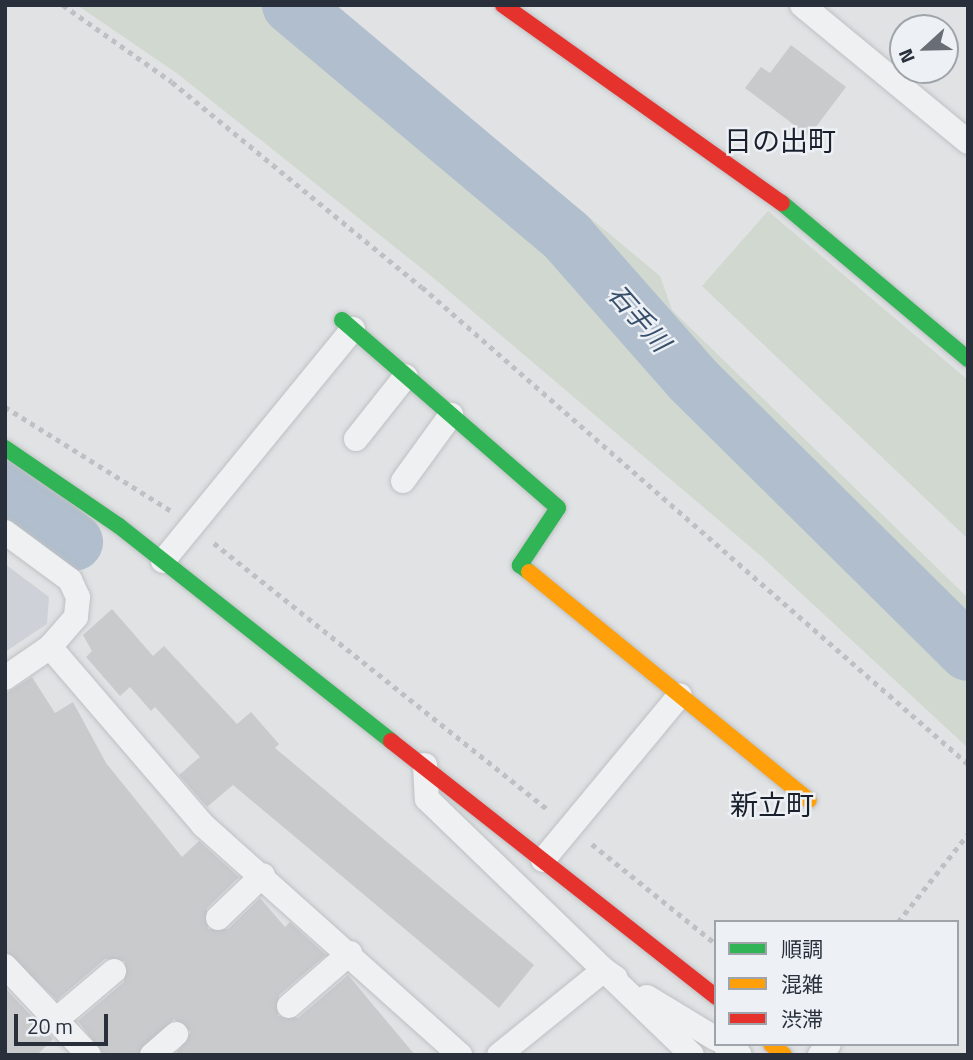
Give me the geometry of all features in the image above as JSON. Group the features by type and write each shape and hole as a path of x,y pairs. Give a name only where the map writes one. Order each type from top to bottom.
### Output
{"street":[{"path":"503,5 750,176 968,359"},
{"path":"802,5 968,142"},
{"path":"163,561 348,325 558,508 520,565 809,800"},
{"path":"356,439 406,376"},
{"path":"403,481 451,415"},
{"path":"5,448 163,561 714,995"},
{"path":"5,532 70,580 78,597 76,617 50,647 5,678"},
{"path":"50,647 203,825 263,875 460,1055"},
{"path":"543,860 680,695"},
{"path":"425,765 428,799 692,1055"},
{"path":"218,918 263,875"},
{"path":"289,1006 350,953"},
{"path":"5,966 89,1055"},
{"path":"604,970 714,1039"},
{"path":"509,1051 604,970"},
{"path":"56,1020 114,971"},
{"path":"152,1055 176,1034"}],"path":[{"path":"63,5 172,82 422,287 968,764"},
{"path":"5,407 192,527 714,942"},
{"path":"900,920 968,834"}],"shaded area":[{"path":"77,5 334,5 660,276 672,310 968,598 968,748 761,556 430,275 178,74"},
{"path":"768,211 968,380 968,539 702,286"},
{"path":"5,564 49,597 47,624 5,652"}],"building":[{"path":"791,45 846,87 809,136 745,88 761,67 770,73"},
{"path":"112,609 153,656 164,646 237,724 251,712 279,744 275,748 534,965 499,1008 233,785 207,807 179,775 200,757 155,707 151,711 130,687 120,696 86,657 92,651 83,635"},
{"path":"32,677 55,713 73,702 106,763 182,857 199,841 239,877 207,908 208,929 228,929 260,898 285,927 290,922 326,955 279,995 278,1016 298,1018 348,975 415,1055 175,1055 191,1032 174,1019 138,1055 104,1055 78,1021 124,982 125,961 105,959 57,1000 5,952 5,694"},
{"path":"5,988 53,1039 37,1055 5,1055"}],"waterway":[{"name":"石手川","path":"291,5 567,237 692,379 968,652"},
{"path":"5,489 74,542"}],"traffic: fast":[{"path":"782,203 968,359"},
{"path":"342,320 558,508 520,565 529,572"},
{"path":"5,448 119,526 391,741"}],"traffic: slow":[{"path":"529,572 809,800"},
{"path":"773,1046 784,1055"}],"traffic: jam":[{"path":"503,5 782,203"},
{"path":"391,741 714,995"}],"district":[{"name":"日の出町","path":"780,141"},
{"name":"新立町","path":"772,805"}]}
